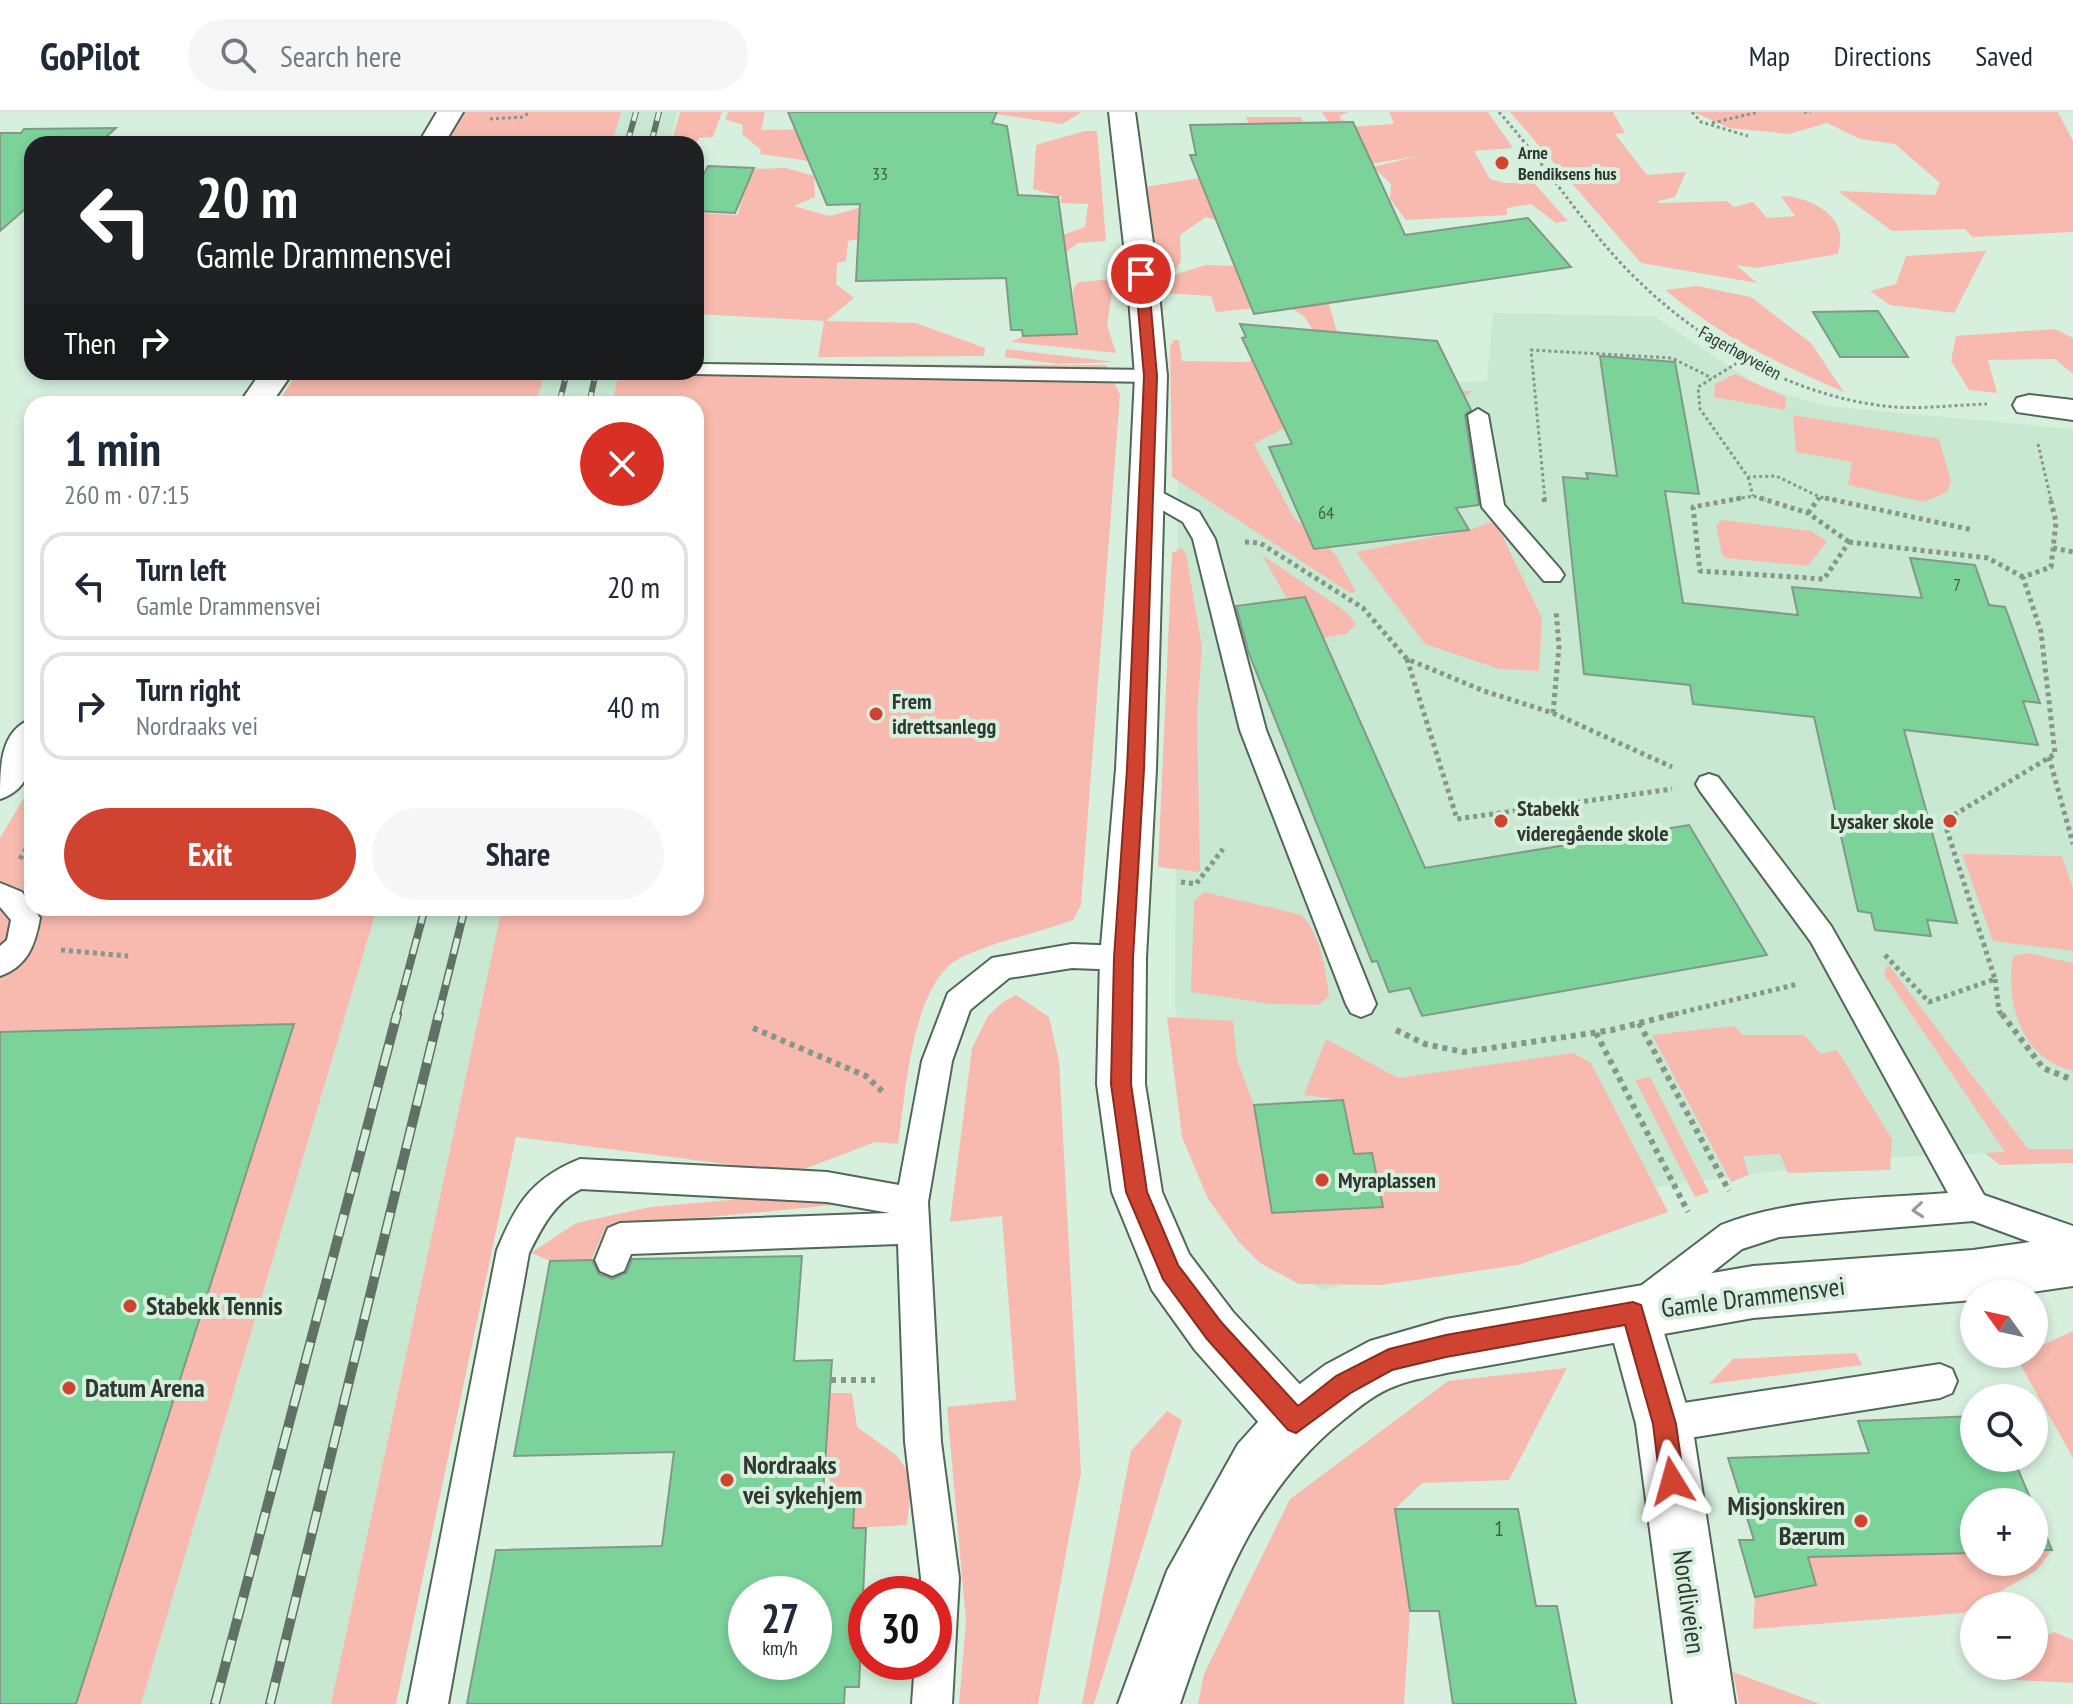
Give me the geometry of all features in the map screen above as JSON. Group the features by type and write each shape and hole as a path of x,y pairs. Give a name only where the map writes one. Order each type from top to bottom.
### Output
{"street":[{"path":"436,136 450,112"},
{"path":"1122,112 1142,272 1151,376 1136,769 1123,958 1121,1084 1137,1192 1170,1272 1214,1331 1296,1422"},
{"path":"2029,405 2073,410"},
{"path":"0,783 24,746"},
{"name":"Gamle Drammensvei","path":"1149,1704 1188,1592 1258,1464 1296,1422 1344,1384 1389,1360 1446,1346 1753,1292 1973,1275 2073,1261"},
{"name":"Nordliveien","path":"1633,1313 1664,1424 1704,1704"}],"lane":[{"path":"704,370 1151,376"},
{"path":"1478,415 1493,507 1552,575"},
{"path":"1146,491 1191,517 1204,539 1253,730 1361,1004"},
{"path":"1709,784 1826,944 1973,1206"},
{"path":"0,894 12,900 24,915"},
{"path":"10,955 24,916"},
{"path":"932,1704 940,1578 923,1442 912,1215 937,1061 958,1002 1002,967 1072,956 1123,958"},
{"path":"428,1704 513,1250 538,1203 558,1181 580,1174 827,1187 912,1215"},
{"path":"1633,1313 1733,1236 1779,1222 1973,1206 2073,1242"},
{"path":"612,1260 620,1239 912,1215"},
{"path":"1664,1424 1940,1381"}],"path":[{"name":"Fagerhøyveien","path":"1499,112 1570,203 1649,292 1698,331 1818,392 1874,405 2029,405"},
{"path":"1692,112 1701,122 1748,136"},
{"path":"1709,124 1758,112"},
{"path":"1804,112 1811,112"},
{"path":"1531,350 1672,358 1712,378"},
{"path":"1747,357 1698,387 1700,409 1748,477 1753,496"},
{"path":"2023,577 2051,567 2056,522 2029,405"},
{"path":"1748,477 1776,476 1820,497 1973,530"},
{"path":"1849,542 1824,579 1700,571 1693,507 1753,496 1808,513 1849,542 1988,558 2023,577 2041,632 2055,754 1944,821 1995,979 1999,1011 2043,1068 2073,1080"},
{"path":"1808,513 1820,497"},
{"path":"1204,539 1260,543 1363,608 1407,659 1457,819 1709,784"},
{"path":"2053,548 2073,552"},
{"path":"1407,659 1484,691 1553,713 1709,784"},
{"path":"2049,757 2073,844"},
{"path":"1196,884 1223,849"},
{"path":"1826,944 1883,952 1929,1002 1995,979"},
{"path":"10,955 128,956"},
{"path":"1361,1004 1411,1038 1464,1052 1596,1032 1842,973"},
{"path":"1639,1023 1704,1149 1734,1199"},
{"path":"753,1028 866,1076 925,1132"},
{"path":"1596,1032 1690,1217"}],"shaded area":[{"path":"464,112 621,112 614,136 450,136"},
{"path":"621,112 677,112 672,136 614,136"},
{"path":"680,112 722,112 713,137 673,136"},
{"path":"728,112 765,112 761,130 808,129 822,163 760,154 761,150 742,134 743,125 725,119"},
{"path":"997,112 1082,112 1062,124"},
{"path":"1322,112 1348,112 1339,116 1347,127 1394,124 1389,112 1488,112 1513,148 1474,151 1490,179 1505,183 1534,183 1568,221 1556,223 1531,204 1507,208 1507,215 1406,220 1390,199 1391,184 1373,167 1418,156 1352,167 1346,148"},
{"path":"1510,112 1613,112 1625,133 1615,134 1647,175 1686,172 1675,197 1659,203 1727,201 1734,207 1753,202 1767,218 1795,216 1781,196 1799,198 1825,211 1837,225 1840,234 1838,254 1756,268 1736,265 1757,283 1641,263"},
{"path":"1694,112 2058,112 2073,141 2073,232 1972,237 1965,229 1892,231 1838,191 1935,195 1940,183 1895,144 1860,139 1827,123 1789,134 1729,128"},
{"path":"1246,117 1301,117 1317,151 1235,226 1206,217 1180,235 1181,261 1171,276 1206,265 1319,269 1354,391 1472,391 1455,406 1284,428 1254,444 1294,518 1335,554 1356,592 1350,593 1172,477 1170,346 1174,340 1179,340 1182,361 1249,362 1253,356 1322,344 1304,316 1286,305 1216,312 1211,296 1162,293 1170,277 1159,265 1145,187 1248,170 1253,136"},
{"path":"1085,131 1097,131 1106,241 1078,243 1058,258 1037,234 1066,234 1085,227 1088,204 1060,203 1062,197 1033,189 1036,145"},
{"path":"786,168 814,176 815,197 794,206 829,216 863,207 858,239 848,241 846,261 837,263 836,284 854,298 826,321 916,323 985,348 984,356 818,357 824,321 704,314 704,213 738,215 750,169"},
{"path":"1986,251 1954,313 1890,305 1870,291 1896,284 1906,256"},
{"path":"1114,279 1107,325 1116,353 1011,342 1023,336 1077,334 1073,290 1078,282"},
{"path":"1697,286 1751,297 1811,343 1844,392 1750,348 1665,290"},
{"name":"Stabekk videregående skole","path":"1493,313 1654,316 1759,386 1826,406 2073,429 2073,1149 1869,1159 1632,1190 1322,1291 1221,1208 1175,1006 1178,396 1487,381"},
{"path":"2055,329 2073,338 2073,374 2055,359 1988,360 1997,393 1969,390 1951,361 1956,336"},
{"path":"1006,349 1115,362 1059,364 1005,357"},
{"path":"704,364 1106,365 1120,395 1081,905 1073,920 975,951 945,970 921,1014 908,1069 898,1144 875,1142 794,1173 516,1137 396,1704 331,1704 500,916 704,916 704,396 614,396 617,380 704,380"},
{"path":"1735,374 1786,397 1785,410 1714,397 1715,384"},
{"path":"293,380 543,380 538,396 282,396"},
{"path":"543,380 617,380 614,396 538,396"},
{"path":"1793,415 1939,439 1951,481 1947,492 1924,502 1848,485 1852,462 1796,452"},
{"path":"1723,520 1811,531 1827,541 1808,566 1726,558 1722,555 1716,525"},
{"path":"1495,521 1542,618 1539,671 1499,669 1425,644 1356,552 1469,530"},
{"path":"1181,548 1186,554 1202,647 1197,714 1200,872 1158,867 1172,553"},
{"path":"1262,555 1346,612 1356,624 1346,634 1323,638 1305,597 1287,599"},
{"name":"Stabekk Tennis","path":"24,798 24,916 375,916 141,1704 0,1704 0,838"},
{"path":"1962,854 2062,856 2073,888 2073,951 1993,941"},
{"path":"1204,892 1302,915 1318,943 1329,996 1319,1005 1271,1004 1191,992 1194,901"},
{"path":"375,916 500,916 331,1704 141,1704"},
{"path":"2028,953 2073,963 2073,1071 2055,1065 2041,1055 2021,1027 2015,1010 2011,974 2013,956"},
{"path":"1888,964 2028,1149 2073,1149 2073,1163 2000,1165 1985,1153 2005,1152 1884,974"},
{"path":"1016,995 1049,1017 1059,1061 1081,1473 1038,1704 959,1704 966,1621 947,1407 1016,1400 1002,1216 950,1222 972,1048 988,1016"},
{"path":"1167,1017 1233,1021 1237,1060 1254,1105 1272,1213 1383,1207 1373,1153 1354,1154 1343,1100 1304,1095 1326,1039 1398,1078 1573,1053 1591,1063 1668,1212 1518,1265 1381,1285 1299,1284 1260,1263 1239,1242 1208,1199 1182,1137"},
{"path":"1734,1026 1743,1035 1804,1035 1821,1054 1837,1050 1892,1139 1890,1170 1788,1173 1780,1154 1743,1156 1749,1175 1731,1182 1652,1035"},
{"path":"1650,1077 1709,1192 1695,1197 1635,1080"},
{"path":"763,1197 844,1204 606,1227 591,1260 550,1261 531,1253 576,1223 651,1207"},
{"path":"2073,1331 2073,1458 2048,1414 2048,1384 2031,1384 2022,1368 2048,1368 2048,1343"},
{"path":"1856,1353 1862,1365 1709,1384 1733,1359"},
{"path":"1567,1368 1509,1480 1422,1483 1395,1509 1410,1611 1404,1704 1198,1704 1204,1674 1290,1499 1448,1381"},
{"path":"830,1393 852,1393 857,1427 897,1456 912,1477 907,1525 853,1528 855,1492 834,1492 825,1467"},
{"path":"1167,1411 1182,1420 1094,1704 1082,1704 1131,1451"},
{"path":"1960,1552 1960,1576 2027,1576 1999,1592 1960,1592 1960,1613 1753,1629 1755,1597 1816,1585 1808,1557"},
{"path":"2054,1632 2073,1640 2073,1683 2018,1680 2048,1680 2048,1635"},
{"path":"1733,1672 1820,1704 1739,1704"}],"building":[{"path":"788,112 997,112 992,123 1007,126 1018,195 1058,197 1077,334 1023,336 1022,330 1011,330 1006,278 856,281 860,204 827,205"},
{"path":"1353,122 1405,235 1528,218 1571,267 1254,314 1190,155 1196,155 1190,125"},
{"path":"116,128 107,136 24,136 24,210 0,231 0,133 21,133 24,129"},
{"path":"708,166 754,168 735,213 704,211 704,174"},
{"path":"1878,311 1908,357 1840,357 1813,312"},
{"path":"1240,324 1437,341 1471,410 1465,415 1479,505 1456,508 1469,530 1314,549 1269,447 1292,444 1242,338 1246,337"},
{"path":"1600,356 1675,362 1699,494 1665,491 1683,603 1798,615 1792,587 1922,598 1910,558 1975,565 1989,605 2005,607 2040,703 2023,701 2038,745 1904,730 1957,923 1927,920 1931,936 1875,930 1871,913 1858,911 1814,717 1693,704 1690,685 1584,674 1563,477 1588,479 1586,473 1617,476"},
{"path":"1305,597 1425,868 1689,825 1767,955 1422,1016 1410,988 1389,992 1377,961 1372,962 1248,651 1236,606"},
{"name":"Datum Arena","path":"294,1024 76,1704 0,1704 0,1032"},
{"name":"Myraplassen","path":"1343,1100 1354,1154 1372,1153 1383,1207 1272,1213 1254,1105"},
{"name":"Nordraaks vei sykehjem","path":"802,1256 794,1361 832,1360 823,1493 855,1491 853,1528 866,1528 864,1576 848,1576 848,1680 859,1680 859,1687 845,1687 844,1704 467,1704 496,1550 662,1546 674,1452 514,1456 550,1261 592,1260 599,1274 613,1279 627,1272 632,1259"},
{"name":"Misjonskiren Bærum","path":"1960,1417 1960,1472 2019,1472 2026,1488 1960,1488 1960,1553 1808,1557 1816,1585 1755,1597 1739,1540 1754,1540 1728,1458 1869,1453 1858,1421"},
{"path":"1395,1509 1518,1509 1536,1606 1557,1606 1576,1704 1453,1704 1439,1611 1410,1611"}],"railway":[{"path":"629,136 636,112"},
{"path":"653,136 659,112"},
{"path":"561,396 565,380"},
{"path":"591,396 594,380"},
{"path":"396,1016 423,916"},
{"path":"438,1016 463,916"},
{"path":"215,1704 397,1014"},
{"path":"270,1704 439,1014"}],"place":[{"name":"Arne Bendiksens hus","path":"1502,163"},
{"name":"Frem idrettsanlegg","path":"876,714"},
{"name":"Stabekk videregående skole","path":"1501,821"},
{"name":"Lysaker skole","path":"1950,821"},
{"name":"Myraplassen","path":"1322,1180"},
{"name":"Stabekk Tennis","path":"130,1306"},
{"name":"Datum Arena","path":"69,1388"},
{"name":"Nordraaks vei sykehjem","path":"727,1480"},
{"name":"Misjonskiren Bærum","path":"1861,1521"}],"route":[{"path":"1141,274 1151,376 1136,769 1123,958 1121,1084 1137,1192 1170,1272 1214,1331 1296,1422 1344,1384 1389,1360 1446,1346 1633,1313 1664,1424 1672,1481"}]}
